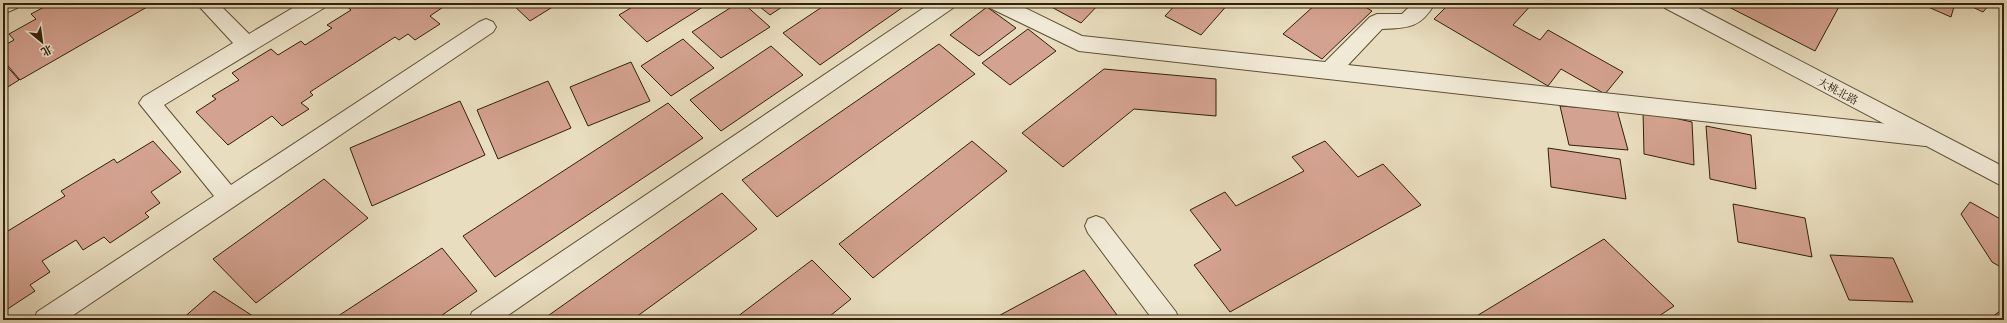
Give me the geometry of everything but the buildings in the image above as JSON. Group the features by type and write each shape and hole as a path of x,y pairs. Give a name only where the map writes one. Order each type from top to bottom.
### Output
{"street":[{"path":"3,7 10,3"},
{"path":"206,3 247,45"},
{"path":"229,198 150,103 317,3"},
{"path":"481,320 946,3"},
{"path":"997,3 1079,43 1925,136"},
{"path":"1329,71 1377,22 1407,21 1425,3"},
{"name":"大桃北路","path":"1672,3 2004,178"},
{"path":"46,320 486,27"},
{"path":"1096,226 1167,320"}]}
